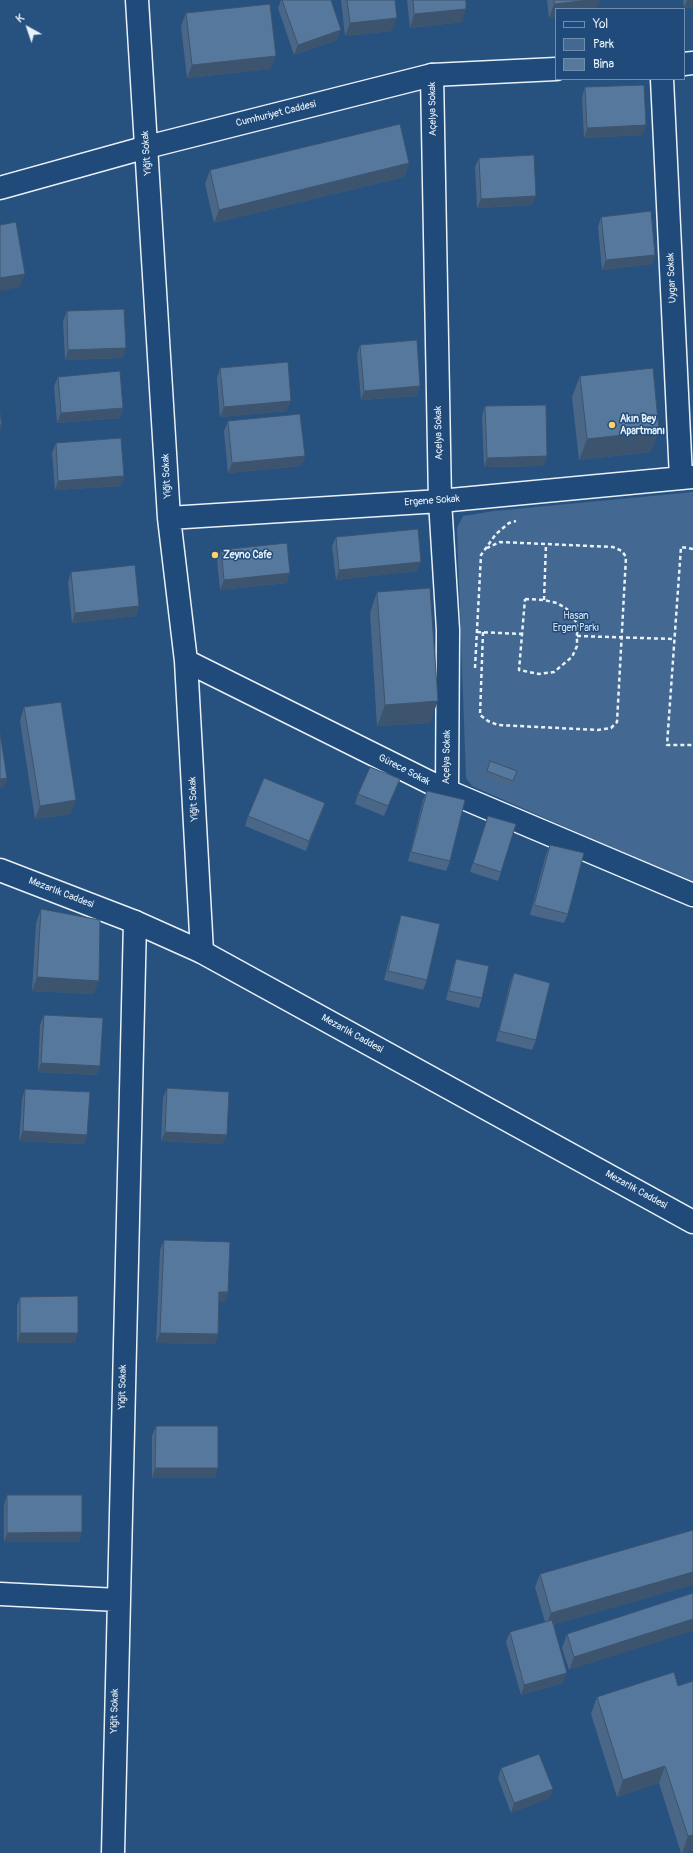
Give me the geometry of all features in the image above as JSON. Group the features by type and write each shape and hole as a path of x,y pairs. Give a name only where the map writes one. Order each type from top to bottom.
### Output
{"street":[{"name":"Yiğit Sokak","path":"137,0 170,518 186,661 202,952"},
{"name":"Cumhuriyet Caddesi","path":"0,188 147,147 432,74 555,69"},
{"name":"Açelya Sokak","path":"432,74 440,501 448,630 447,791"},
{"name":"Uygar Sokak","path":"662,80 687,478"},
{"name":"Ergene Sokak","path":"170,518 440,501 687,478"},
{"name":"Gürece Sokak","path":"186,661 447,791 693,895"},
{"name":"Mezarlık Caddesi","path":"0,870 135,922 202,952 693,1222"},
{"name":"Yiğit Sokak","path":"112,1853 135,922"},
{"path":"0,1594 118,1600"}],"path":[{"path":"475,671 481,555 496,534 508,523 520,520"},
{"path":"483,632 480,715 488,721 498,725 598,730 610,728 617,722 626,557 622,551 613,547 500,542 486,548"},
{"path":"544,600 546,544"},
{"path":"693,549 682,547 666,745 693,745"},
{"path":"525,599 544,600 557,603 567,609 577,622 577,646 568,661 554,672 539,674 519,670 525,599"},
{"path":"448,630 522,634"},
{"path":"577,636 674,639"}],"green space":[{"name":"Hasan Ergen Parkı","path":"693,492 693,883 472,786 466,778 457,528 463,516 494,511"}],"building":[{"path":"282,0 331,0 341,30 298,45"},
{"path":"347,0 395,0 397,18 350,23"},
{"path":"413,0 466,0 466,9 414,14"},
{"path":"554,0 590,0 554,4"},
{"path":"270,4 276,56 192,65 186,13"},
{"path":"644,85 646,125 587,128 585,87"},
{"path":"400,124 409,163 219,210 210,170"},
{"path":"534,155 536,196 481,199 479,158"},
{"path":"651,211 655,255 606,260 601,217"},
{"path":"16,222 25,274 0,278 0,225"},
{"path":"124,309 126,348 68,350 67,311"},
{"path":"417,340 420,386 364,391 360,345"},
{"path":"288,362 291,401 224,407 220,368"},
{"path":"653,368 659,431 587,439 580,376"},
{"path":"120,371 123,408 61,413 58,377"},
{"path":"546,405 547,456 487,458 485,406"},
{"path":"0,412 2,425 0,425"},
{"path":"300,414 305,456 232,463 228,421"},
{"path":"121,438 124,476 58,481 56,443"},
{"path":"418,529 421,562 339,570 336,537"},
{"path":"287,543 290,573 224,580 221,550"},
{"path":"135,565 139,606 75,613 71,572"},
{"path":"430,588 438,701 385,705 377,592"},
{"path":"61,702 76,800 40,806 24,707"},
{"path":"0,733 7,778 0,779"},
{"path":"490,761 517,771 513,781 487,771"},
{"path":"370,767 400,779 388,806 358,794"},
{"path":"264,778 325,803 309,841 248,816"},
{"path":"427,791 465,800 450,861 411,852"},
{"path":"488,816 516,824 501,872 473,863"},
{"path":"550,845 584,853 568,914 534,905"},
{"path":"41,909 100,920 99,981 37,977"},
{"path":"401,915 440,924 427,980 388,971"},
{"path":"456,959 489,966 482,998 449,991"},
{"path":"514,973 550,983 536,1040 499,1031"},
{"path":"44,1015 103,1018 100,1066 41,1063"},
{"path":"167,1088 229,1092 227,1135 165,1132"},
{"path":"25,1089 90,1092 87,1135 23,1131"},
{"path":"164,1240 230,1242 228,1292 219,1292 218,1334 160,1333"},
{"path":"78,1296 78,1333 20,1333 20,1297"},
{"path":"156,1426 218,1426 218,1468 155,1468"},
{"path":"7,1495 82,1495 82,1532 7,1533"},
{"path":"693,1530 693,1572 551,1613 540,1574"},
{"path":"693,1593 693,1619 574,1657 567,1634"},
{"path":"552,1620 567,1673 524,1685 510,1632"},
{"path":"674,1672 678,1686 693,1681 693,1835 688,1836 665,1766 623,1780 597,1697"},
{"path":"539,1754 553,1789 514,1803 501,1768"}],"place":[{"name":"Akın Bey Apartmanı","path":"612,425"},
{"name":"Zeyno Cafe","path":"215,555"}]}
